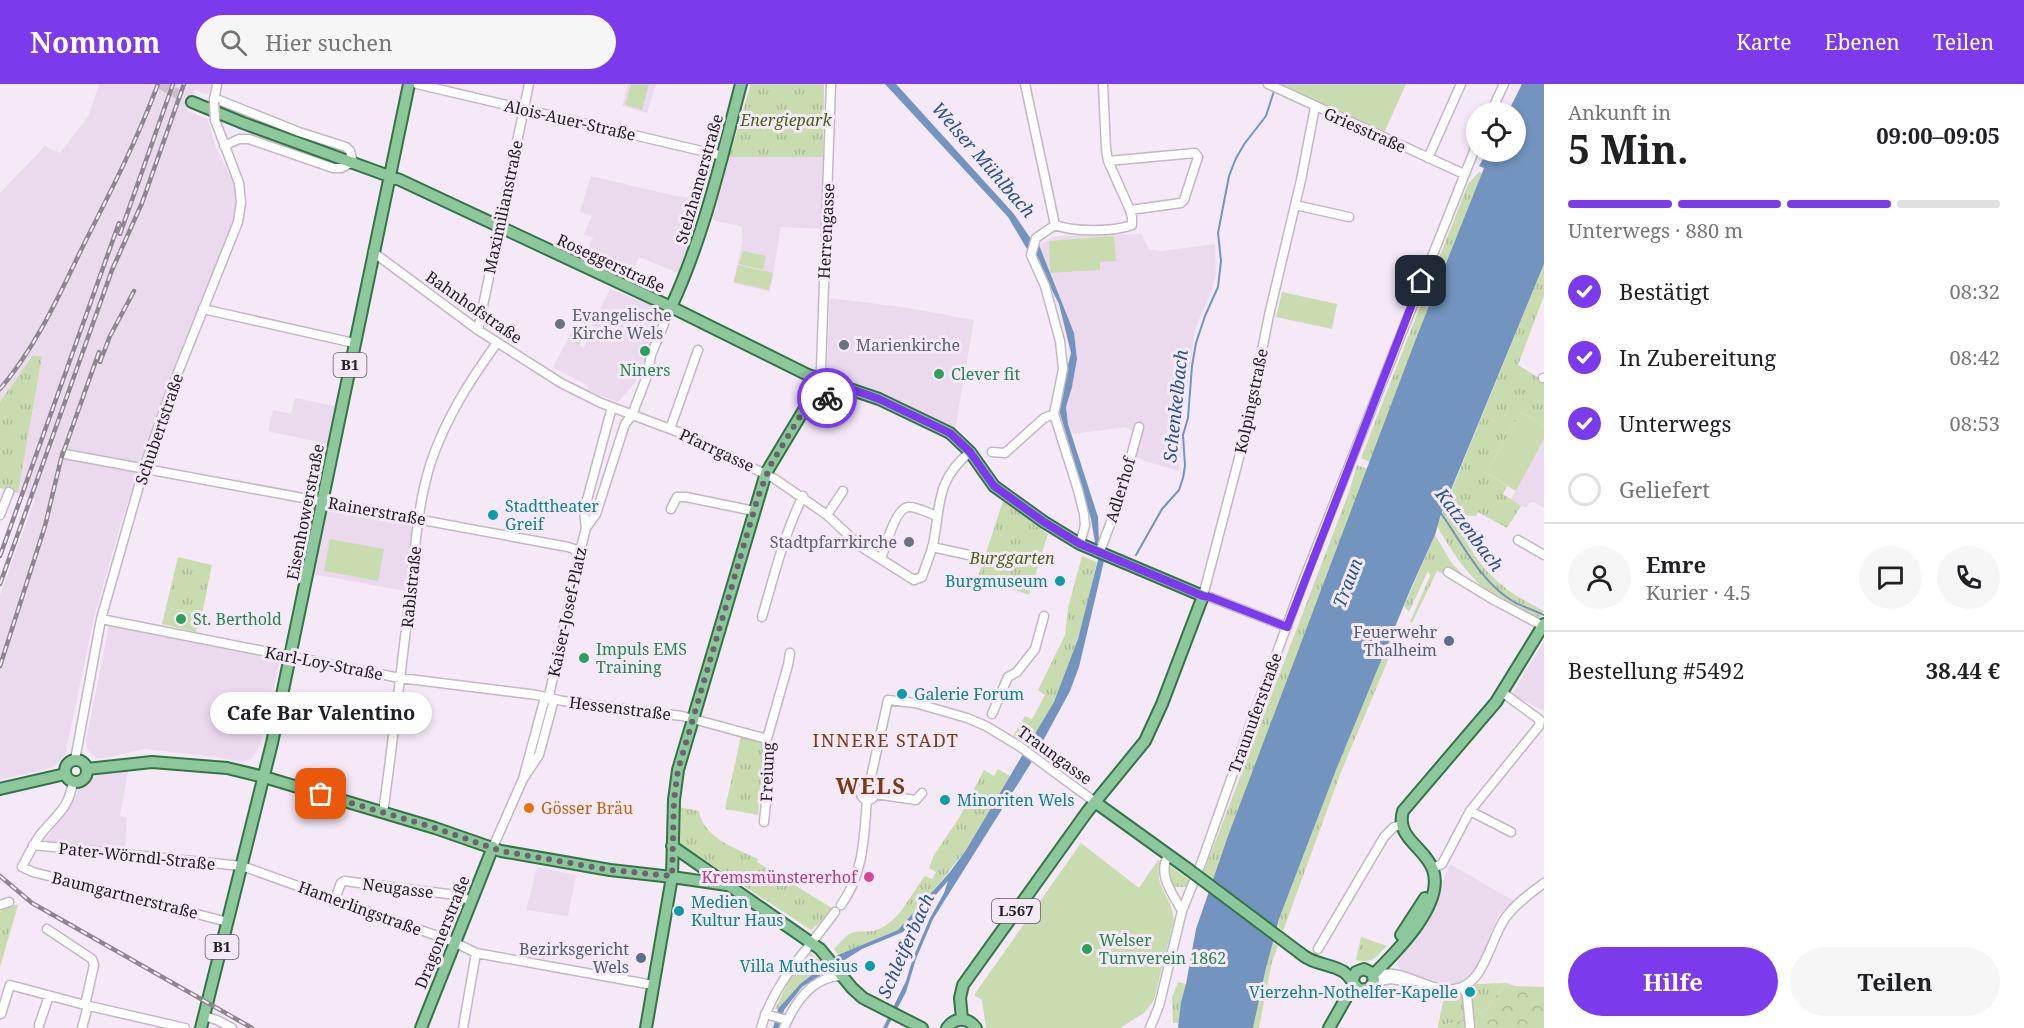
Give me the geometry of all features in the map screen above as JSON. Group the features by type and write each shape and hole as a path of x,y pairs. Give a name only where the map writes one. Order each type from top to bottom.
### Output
{"main road":[{"name":"B1","path":"373,252 409,84"},
{"name":"Stelzhamerstraße","path":"671,307 706,216 741,84"},
{"name":"Roseggerstraße","path":"192,102 243,123 390,176 819,378 879,399 950,433 970,452 994,486 1044,522 1080,544 1203,596"},
{"name":"Eisenhowerstraße","path":"264,777 373,252"},
{"path":"646,1028 672,876 675,784 766,473 808,403 819,378"},
{"path":"808,403 853,390"},
{"path":"1095,802 1145,741 1162,704 1203,596"},
{"path":"1363,979 1396,952 1413,932 1433,894 1433,868 1403,831 1401,825 1403,811 1479,724 1502,692 1543,625"},
{"path":"69,778 66,767 69,762 75,760 82,762 87,769"},
{"path":"87,769 152,762 227,768 383,813 501,851 610,870 672,876 728,885"},
{"path":"0,789 69,778 77,782 84,779 87,769"},
{"name":"B1","path":"201,1028 264,777"},
{"name":"Traungasse","path":"1095,802 1300,953 1336,961 1363,979"},
{"name":"L567","path":"962,1019 960,998 963,985 1095,802"},
{"path":"672,846 811,942 863,998 922,1028"},
{"name":"Dragonerstraße","path":"421,1028 493,847"},
{"path":"1329,1028 1363,979 1402,934 1434,882"},
{"path":"947,1028 952,1022 962,1019 972,1023 976,1028"}],"street":[{"path":"218,84 214,100 346,147 350,151 353,162 341,168 333,168 249,139 239,139 224,146"},
{"name":"Alois-Auer-Straße","path":"417,84 723,156"},
{"name":"Maximilianstraße","path":"478,330 530,84"},
{"name":"Herrengasse","path":"819,378 827,233 831,84"},
{"path":"1024,84 1055,225"},
{"path":"1055,225 1063,228 1113,229 1132,225 1130,210 1108,161 1103,122 1103,84"},
{"name":"Griesstraße","path":"1268,84 1464,174"},
{"path":"1428,158 1461,84"},
{"path":"1496,102 1504,84"},
{"name":"Schubertstraße","path":"75,760 101,619 144,468 238,222 241,203 239,183 214,120 214,100"},
{"name":"Kolpingstraße","path":"1203,596 1246,431 1315,107"},
{"path":"1108,161 1195,153 1198,157 1181,203 1130,210"},
{"name":"Traunuferstraße","path":"1150,1028 1159,1006 1182,911 1287,627 1469,162"},
{"path":"1294,205 1349,216"},
{"path":"1055,225 1036,237 1030,252 1045,286 1060,341 1063,369 1054,414 1084,514 1080,544"},
{"name":"Bahnhofstraße","path":"373,252 497,343 561,383 632,415"},
{"name":"Stelzhamerstraße","path":"632,415 647,376 651,355 671,307"},
{"path":"203,309 354,343"},
{"name":"Rablstraße","path":"383,813 418,519 425,484 435,450 464,391 497,343"},
{"path":"670,429 698,350"},
{"name":"Kaiser-Josef-Platz","path":"586,528 584,511 612,407"},
{"path":"992,452 1005,453 1044,418 1054,414"},
{"name":"Pfarrgasse","path":"632,415 670,429 766,473 803,496 860,546 914,580 922,577 932,547"},
{"name":"Kaiser-Josef-Platz","path":"493,847 523,779 544,701 549,696 578,555 586,528 596,514 625,424 632,415"},
{"name":"Adlerhof","path":"1099,551 1119,500 1139,427"},
{"path":"970,452 950,471 941,492 932,547 983,558"},
{"name":"Rainerstraße","path":"65,454 568,547 574,549 578,555"},
{"path":"827,515 843,491"},
{"path":"0,515 9,492"},
{"path":"762,617 778,560 803,496"},
{"path":"670,509 677,497 686,497 754,511"},
{"path":"881,559 897,515 904,507 936,516"},
{"path":"1518,540 1544,555"},
{"path":"1448,572 1494,600 1543,625"},
{"path":"1203,596 1287,627"},
{"path":"989,720 1008,677 1017,672 1035,649 1044,616"},
{"name":"Karl-Loy-Straße","path":"101,619 400,678 549,696"},
{"name":"Freiung","path":"764,822 767,793 767,739 790,653"},
{"path":"1433,868 1442,864 1470,811 1537,730 1540,720 1502,692"},
{"name":"Hessenstraße","path":"549,696 564,701 693,718 767,739"},
{"name":"Traungasse","path":"872,790 888,700 925,706 967,718 989,720 1026,751 1095,802"},
{"path":"33,845 61,813 69,799 69,778"},
{"path":"761,1028 783,978 838,908 852,886 860,865 867,799 861,792 865,787 916,800 922,793"},
{"path":"1470,811 1511,832"},
{"path":"1318,949 1384,837 1401,825"},
{"name":"Pater-Wörndl-Straße","path":"33,845 242,866"},
{"name":"Baumgartnerstraße","path":"33,845 22,867 33,872 228,922"},
{"path":"1168,856 1165,861 1164,874 1182,911"},
{"name":"Hamerlingstraße","path":"242,866 454,942 476,953 653,985"},
{"name":"Neugasse","path":"335,898 344,881 456,896 471,901"},
{"path":"1363,979 1418,982 1449,989 1463,987 1473,981 1479,972 1506,918 1517,905 1544,883"},
{"path":"1544,889 1541,893 1544,896"},
{"path":"0,905 9,902"},
{"path":"47,929 92,959 94,965 82,1028"},
{"path":"1396,952 1392,963 1396,973"},
{"path":"463,1028 476,953"},
{"path":"1363,979 1396,973 1418,982"},
{"path":"767,1014 784,1022 802,995 814,984 833,976 842,976"},
{"path":"1,1014 10,985 86,1006 184,1028"},
{"path":"1463,987 1467,995 1470,1028"},
{"path":"39,1025 49,996"},
{"path":"204,1016 232,1028"}],"shaded area":[{"path":"99,84 212,84 208,95 195,90 187,111 208,119 216,148 232,180 238,199 233,223 152,428 122,520 95,614 65,755 54,767 0,780 0,595 35,499 18,493 42,358 33,355 0,402 0,193 45,146 60,153 89,115"},
{"path":"628,84 656,84 647,113 622,106"},
{"path":"729,157 823,157 821,229 781,227 770,292 733,283 742,243 742,227 713,220"},
{"path":"591,176 676,196 705,199 678,273 639,257 629,280 583,258 593,238 584,234 592,216 580,212"},
{"path":"1142,234 1149,249 1161,251 1215,244 1216,275 1195,329 1183,417 1179,471 1145,461 1129,453 1134,434 1126,427 1073,434 1068,424 1066,407 1077,359 1056,287 1039,245 1055,236"},
{"path":"610,289 663,310 649,336 653,338 635,383 618,402 587,390 588,386 553,367 568,339 584,348"},
{"path":"830,298 902,307 974,320 955,430 834,377 827,367"},
{"path":"295,398 335,406 327,444 268,431 273,410 291,414"},
{"path":"1544,439 1544,508 1534,502 1526,508 1510,501"},
{"path":"324,508 415,525 405,591 312,574"},
{"path":"109,626 280,660 260,746 251,759 239,762 217,757 144,749 105,758 97,758 91,754 86,741"},
{"path":"1544,641 1544,711 1512,694"},
{"path":"128,771 120,816 127,818 125,852 43,843 70,807 80,786 97,775"},
{"path":"1450,864 1514,901 1498,916 1474,973 1460,982 1448,985 1400,970 1397,962 1426,921"},
{"path":"537,867 576,875 568,916 526,910"}],"green space":[{"path":"631,84 649,84 642,110 625,105"},
{"name":"Energiepark","path":"751,84 824,84 823,157 729,157"},
{"path":"1279,84 1406,84 1384,133"},
{"path":"748,107 770,114 762,138 742,131"},
{"path":"1479,172 1482,173 1370,462 1361,458 1468,184"},
{"path":"1114,236 1116,261 1100,262 1100,270 1050,273 1049,241"},
{"path":"743,251 766,256 763,270 739,264"},
{"path":"1544,264 1544,296 1518,365 1544,381 1544,426 1521,412 1486,473 1507,486 1503,494 1521,506 1507,528 1478,512 1476,516 1460,515 1465,537 1477,558 1502,585 1544,611 1538,621 1504,603 1484,589 1461,564 1437,526"},
{"path":"738,265 773,273 769,290 734,282"},
{"path":"1282,292 1337,304 1332,329 1276,317"},
{"path":"578,321 588,327 579,345 568,339"},
{"path":"33,355 42,357 18,493 0,488 0,402"},
{"path":"1521,412 1544,426 1544,439 1516,491 1486,473"},
{"path":"1357,465 1368,469 1213,881 1203,874 1349,492"},
{"name":"Burggarten","path":"1003,501 1048,534 1029,595 978,577"},
{"path":"1435,535 1451,562 1469,582 1447,567 1443,574 1437,571 1412,623 1410,622 1430,576 1428,571 1409,612 1404,606"},
{"path":"330,539 384,549 378,581 324,571"},
{"path":"1082,556 1097,562 1080,633 1062,685 1029,746 1013,736 1025,716 1032,719 1045,695 1038,690 1065,635 1068,608"},
{"path":"178,557 212,565 202,615 166,607"},
{"name":"St. Berthold","path":"166,607 200,615 196,632 162,624"},
{"path":"1391,636 1397,639 1341,772 1283,931 1278,926 1279,919 1336,770"},
{"path":"741,736 764,741 758,815 725,809"},
{"path":"998,769 1010,776 966,850 928,897 898,930 838,955 834,949 847,936 854,932 876,930 887,925 900,913 925,876 932,879 936,872 929,868 934,855 959,818 984,770 994,776"},
{"path":"679,807 699,811 702,821 714,836 758,859 757,862 832,908 811,930 680,844"},
{"name":"Welser Turnverein 1862","path":"1081,843 1139,888 1158,860 1161,862 1159,877 1174,920 1154,1000 1144,1013 1120,1028 986,1028 982,1000 974,995"},
{"path":"1170,866 1191,881 1187,887 1175,887 1170,881 1166,872"},
{"path":"8,905 18,905 0,967 0,912"},
{"path":"1361,937 1387,946 1371,960 1356,960"},
{"path":"1272,942 1278,946 1272,962 1259,1028 1253,1028"},
{"path":"811,953 825,965 800,984 778,1009 775,1009 794,971"},
{"path":"1178,982 1186,984 1179,1023 1173,1023 1172,997"},
{"path":"1506,983 1484,1012 1438,1026 1444,997 1478,984"},
{"path":"1506,983 1515,986 1544,987 1544,1028 1438,1028 1438,1026 1484,1012"}],"water":[{"path":"885,84 896,84 1014,214 1031,239 1039,245 1074,333 1077,359 1066,407 1068,424 1098,517 1099,542 1104,561 1079,667 1070,691 1031,763 933,919 916,959 906,992 887,1028 883,1028 906,981 913,958 948,881 903,932 862,949 802,987 784,1010 779,1028 773,1028 778,1009 800,984 838,955 898,930 950,872 966,850 1054,702 1078,639 1098,560 1091,519 1059,410 1071,353 1059,304 1035,257 1027,249 1008,217"},
{"name":"Traun","path":"1522,84 1544,84 1544,264 1441,514 1435,535 1336,770 1279,919 1253,1028 1178,1028 1196,929 1228,836 1417,336 1484,168 1479,166 1481,162 1526,162 1526,102 1513,102"}],"waterway":[{"name":"Schenkelbach","path":"1136,555 1162,509 1179,490 1183,478 1185,466 1183,435 1188,418 1192,366 1196,343 1218,287 1221,261 1218,233 1229,176 1245,143 1266,116 1274,91"},
{"name":"Katzenbach","path":"1440,512 1472,561 1491,584 1514,602 1544,615"}],"tunnel":[{"path":"160,84 192,102"}],"railway":[{"path":"0,389 37,337 57,300 124,164 158,84"},
{"path":"120,234 173,84"},
{"path":"0,584 112,270 142,203 184,84"},
{"path":"0,556 119,223"},
{"path":"100,362 110,336 134,291"},
{"path":"0,666 45,526 61,459 99,352"},
{"path":"0,876 32,903 252,1028"}],"way so far":[{"path":"321,794 484,843 501,851 630,873 672,876 674,800 678,770 758,497 766,473 808,403 827,398"}],"place":[{"name":"Evangelische Kirche Wels","path":"560,324"},
{"name":"Marienkirche","path":"844,345"},
{"name":"Niners","path":"645,351"},
{"name":"Clever fit","path":"939,374"},
{"name":"Stadttheater Greif","path":"493,515"},
{"name":"Stadtpfarrkirche","path":"909,542"},
{"name":"Burgmuseum","path":"1060,581"},
{"name":"St. Berthold","path":"181,619"},
{"name":"Feuerwehr Thalheim","path":"1449,641"},
{"name":"Impuls EMS Training","path":"584,658"},
{"name":"Galerie Forum","path":"902,694"},
{"name":"Cafe Bar Valentino","path":"321,794"},
{"name":"Minoriten Wels","path":"945,800"},
{"name":"Gösser Bräu","path":"529,808"},
{"name":"Kremsmünstererhof","path":"869,877"},
{"name":"Medien Kultur Haus","path":"679,911"},
{"name":"Welser Turnverein 1862","path":"1087,949"},
{"name":"Bezirksgericht Wels","path":"641,958"},
{"name":"Villa Muthesius","path":"870,966"},
{"name":"Vierzehn-Nothelfer-Kapelle","path":"1470,992"}],"district":[{"name":"INNERE STADT","path":"886,741"},
{"name":"WELS","path":"871,786"}],"route":[{"path":"827,398 854,390 879,399 950,433 970,452 994,486 1014,502 1080,544 1203,596 1287,627 1421,281"}],"water label":[{"name":"Welser Mühlbach","path":"983,160"},
{"name":"Schleiferbach","path":"906,946"}]}
